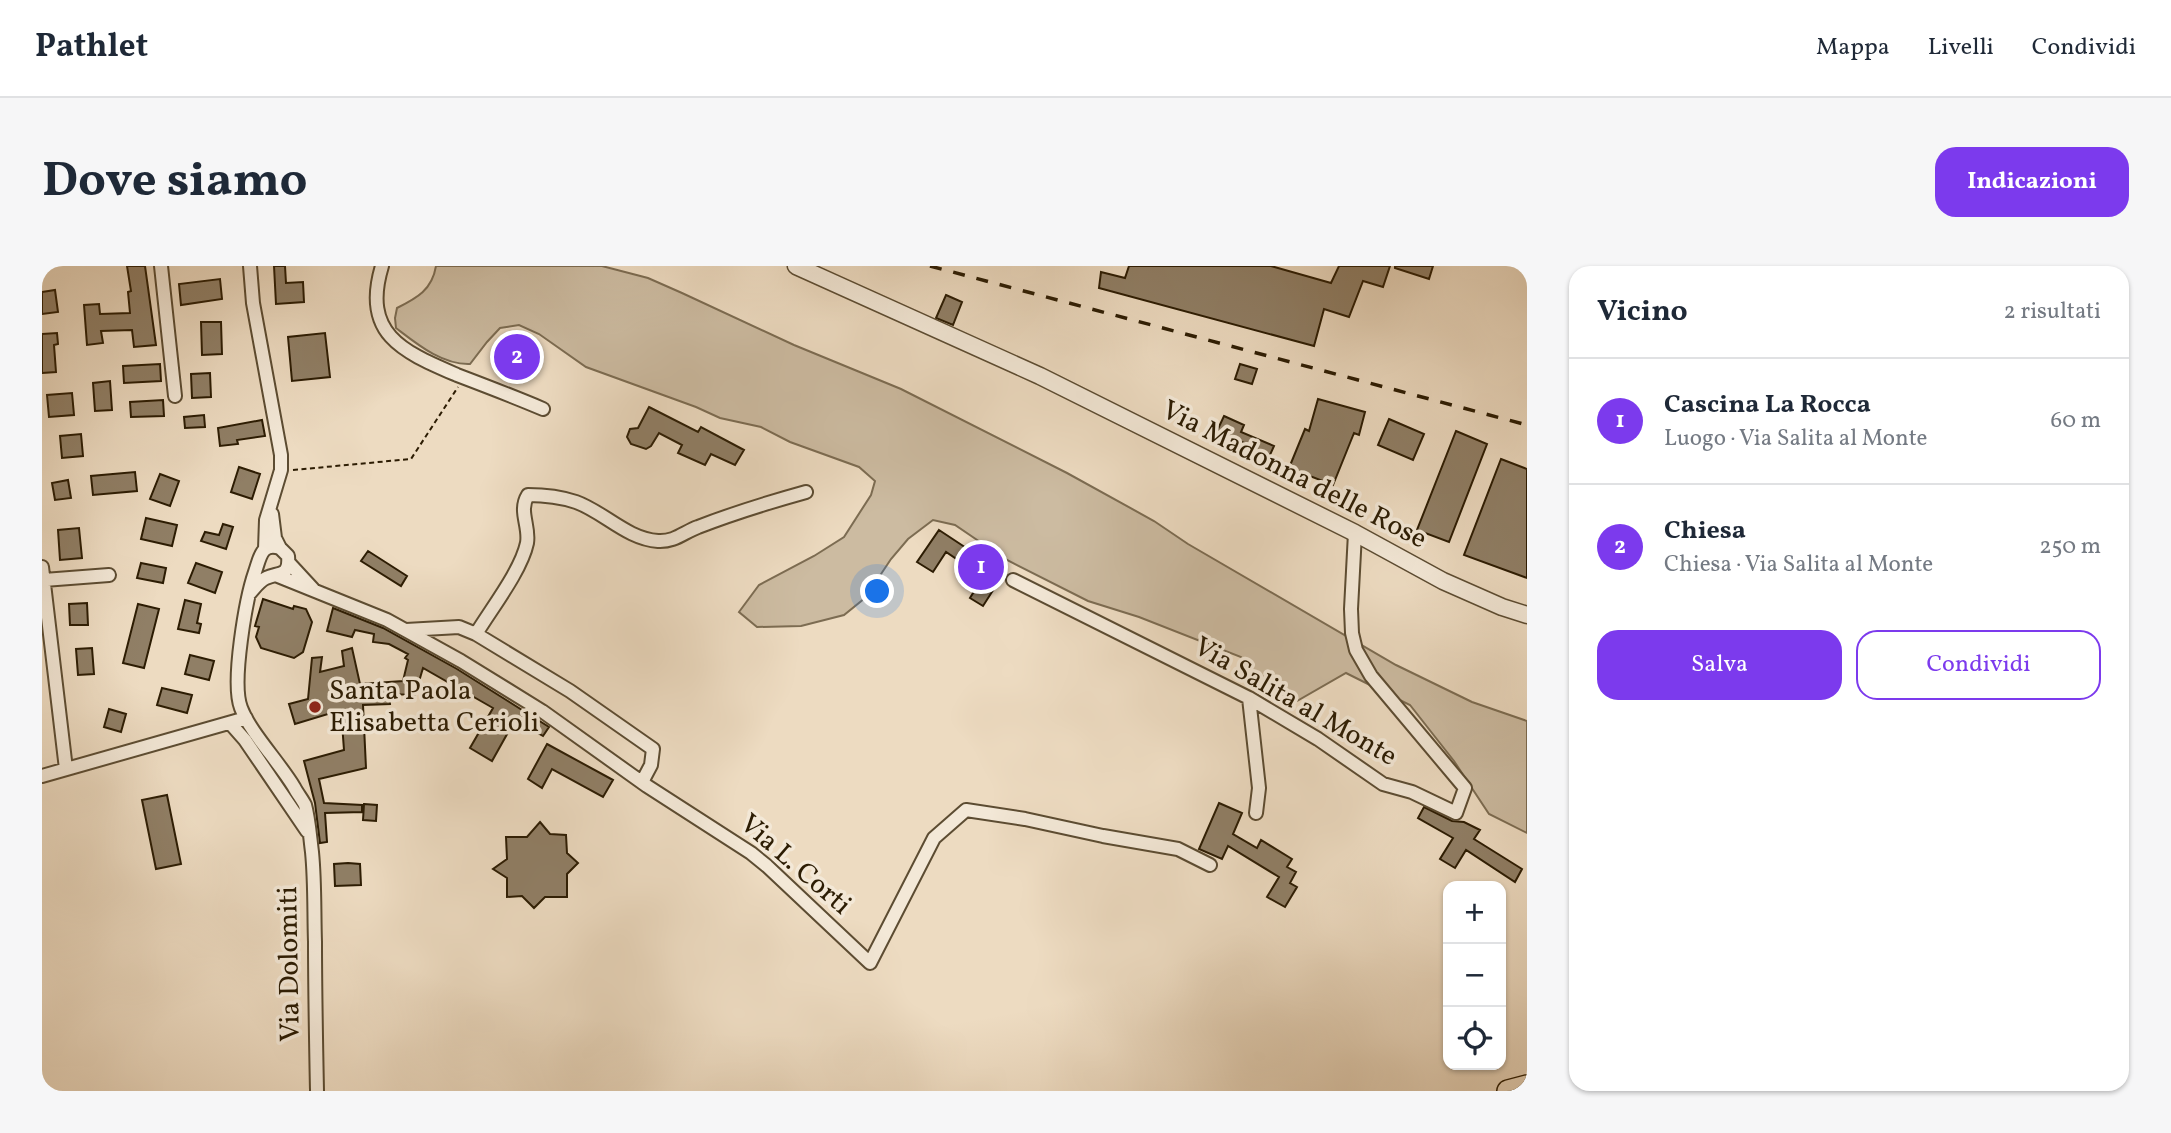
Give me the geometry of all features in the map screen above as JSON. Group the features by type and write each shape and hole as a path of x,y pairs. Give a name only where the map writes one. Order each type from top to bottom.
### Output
{"street":[{"path":"161,266 175,396"},
{"path":"250,266 253,303 279,439 281,470 266,520 265,549"},
{"path":"382,266 377,283 377,304 383,326 397,345 419,359 543,409"},
{"name":"Via Madonna delle Rose","path":"796,266 1040,376 1355,533 1443,581 1527,615"},
{"path":"476,634 520,562 527,541 523,503 528,495 576,502 643,538 659,541 674,540 696,528 768,502 806,492"},
{"path":"249,594 287,569 289,563 288,556 275,538 273,499"},
{"name":"Via Salita al Monte","path":"1013,580 1249,698 1318,739 1383,784 1412,792 1456,813 1465,788 1371,676 1356,650 1350,609 1355,533"},
{"path":"42,776 246,718 239,705 238,677 249,594 259,556 265,549 275,546 280,548"},
{"path":"258,563 260,570 273,576"},
{"name":"Via L. Corti","path":"289,563 313,589"},
{"path":"42,566 66,769"},
{"path":"44,580 109,575"},
{"name":"Via L. Corti","path":"273,576 313,589 406,631 542,711 642,782 751,853 870,963 934,838 966,810 1025,818 1103,836 1178,849 1210,865"},
{"path":"406,631 458,627 476,634 570,691 653,749 651,765 642,782"},
{"path":"1249,698 1259,788 1256,813"},
{"name":"Via Dolomiti","path":"246,718 285,772 304,804 310,836 314,896 317,1091"},
{"path":"230,723 246,740 310,836"}],"path":[{"path":"281,470 320,469 411,459 464,377"}],"shaded area":[{"path":"436,266 602,266 648,278 794,345 901,389 1067,473 1154,521 1188,544 1396,665 1472,702 1527,721 1527,833 1489,814 1454,761 1410,705 1346,673 1297,701 1267,697 1241,657 1139,617 1088,601 1005,559 955,525 933,520 908,539 865,598 844,615 801,626 757,627 739,612 759,585 844,537 871,495 875,481 859,467 790,442 761,427 720,418 586,367 539,334 519,325 500,328 470,364 440,357 421,347 396,328 395,318 397,308 417,297 427,287"}],"building":[{"path":"127,266 145,266 156,345 134,347 132,330 101,331 103,343 87,345 84,305 99,304 100,314 130,313 128,292 131,291"},
{"path":"274,266 285,266 286,283 303,282 304,302 276,304"},
{"path":"1129,266 1271,266 1331,283 1339,266 1390,266 1383,287 1363,281 1349,317 1324,309 1314,346 1099,288 1101,272 1125,278"},
{"path":"1395,266 1433,266 1429,279"},
{"path":"220,279 222,299 181,305 179,284"},
{"path":"55,290 58,312 42,314 42,292"},
{"path":"946,295 962,302 953,325 936,318"},
{"path":"201,322 221,322 222,354 202,355"},
{"path":"57,333 58,344 54,345 56,372 42,373 42,334"},
{"path":"325,333 330,377 292,381 288,337"},
{"path":"508,341 534,355 525,373 499,359"},
{"path":"160,364 161,381 124,383 123,366"},
{"path":"1240,364 1257,369 1252,384 1235,379"},
{"path":"210,373 211,397 192,398 191,374"},
{"path":"110,381 112,410 95,411 93,383"},
{"path":"72,393 74,415 49,417 47,395"},
{"path":"1318,399 1365,412 1359,435 1354,433 1333,485 1289,468 1305,429 1309,431"},
{"path":"163,400 164,416 131,417 130,402"},
{"path":"649,407 698,432 701,427 744,450 735,465 711,454 705,465 678,453 682,445 659,433 646,449 631,444 627,437 630,429 638,428"},
{"path":"204,415 205,427 185,428 184,417"},
{"path":"1224,416 1244,425 1241,432 1274,446 1265,466 1248,459 1252,450 1248,448 1249,445 1217,431"},
{"path":"1389,419 1424,434 1413,460 1378,445"},
{"path":"262,420 265,436 237,440 238,444 220,446 218,428"},
{"path":"1456,431 1487,444 1449,542 1417,530"},
{"path":"81,434 83,456 62,458 60,436"},
{"path":"1501,459 1527,469 1527,578 1464,555"},
{"path":"239,467 260,474 252,499 231,492"},
{"path":"135,472 137,491 93,495 91,476"},
{"path":"160,474 179,481 170,506 150,499"},
{"path":"68,480 71,498 55,500 52,483"},
{"path":"146,518 177,525 172,546 141,539"},
{"path":"223,524 233,527 226,549 201,541 205,532 219,535"},
{"path":"79,528 82,558 60,560 58,530"},
{"path":"939,530 1004,573 983,606 970,598 983,577 946,552 933,572 917,562"},
{"path":"368,551 407,576 401,586 361,561"},
{"path":"141,563 166,568 163,583 137,578"},
{"path":"196,563 222,572 215,593 188,583"},
{"path":"263,599 293,609 294,606 306,609 312,622 303,652 294,658 261,648 256,637 259,627 255,626"},
{"path":"185,600 201,604 197,623 201,624 199,633 178,629"},
{"path":"87,603 88,625 70,625 69,604"},
{"path":"138,604 159,609 144,668 123,663"},
{"path":"333,608 383,628 457,669 549,727 543,736 515,720 492,761 470,748 493,708 423,668 415,695 389,694 390,704 363,705 366,768 319,779 324,803 362,805 362,812 325,813 327,842 320,843 315,803 304,761 344,750 341,710 295,724 289,704 308,699 312,658 322,657 320,672 344,666 342,651 352,648 360,684 403,681 408,660 405,658 408,654 389,644 373,642 374,634 355,630 352,637 327,631"},
{"path":"92,648 94,674 78,675 76,649"},
{"path":"190,655 214,661 209,680 185,674"},
{"path":"162,688 192,695 187,713 157,705"},
{"path":"109,709 126,714 121,732 104,727"},
{"path":"547,744 613,780 603,797 552,769 542,788 528,779"},
{"path":"167,795 181,864 156,869 142,800"},
{"path":"1219,803 1242,813 1233,834 1257,848 1261,840 1292,859 1287,867 1296,872 1290,883 1297,887 1285,907 1267,897 1279,877 1228,846 1222,859 1199,849"},
{"path":"364,804 377,805 376,821 363,820"},
{"path":"1424,807 1452,821 1464,822 1480,830 1474,839 1522,869 1515,882 1466,850 1455,868 1440,859 1453,838 1418,818"},
{"path":"540,822 550,834 566,835 567,853 578,863 567,874 567,897 545,897 534,908 522,896 507,897 507,878 493,869 507,859 506,837 527,837"},
{"path":"334,864 360,864 361,885 335,886"}],"railway":[{"path":"930,266 1527,425"}],"place":[{"name":"Chiesa","path":"517,357"},
{"name":"Cascina La Rocca","path":"981,567"},
{"name":"Santa Paola Elisabetta Cerioli","path":"315,707"}]}
